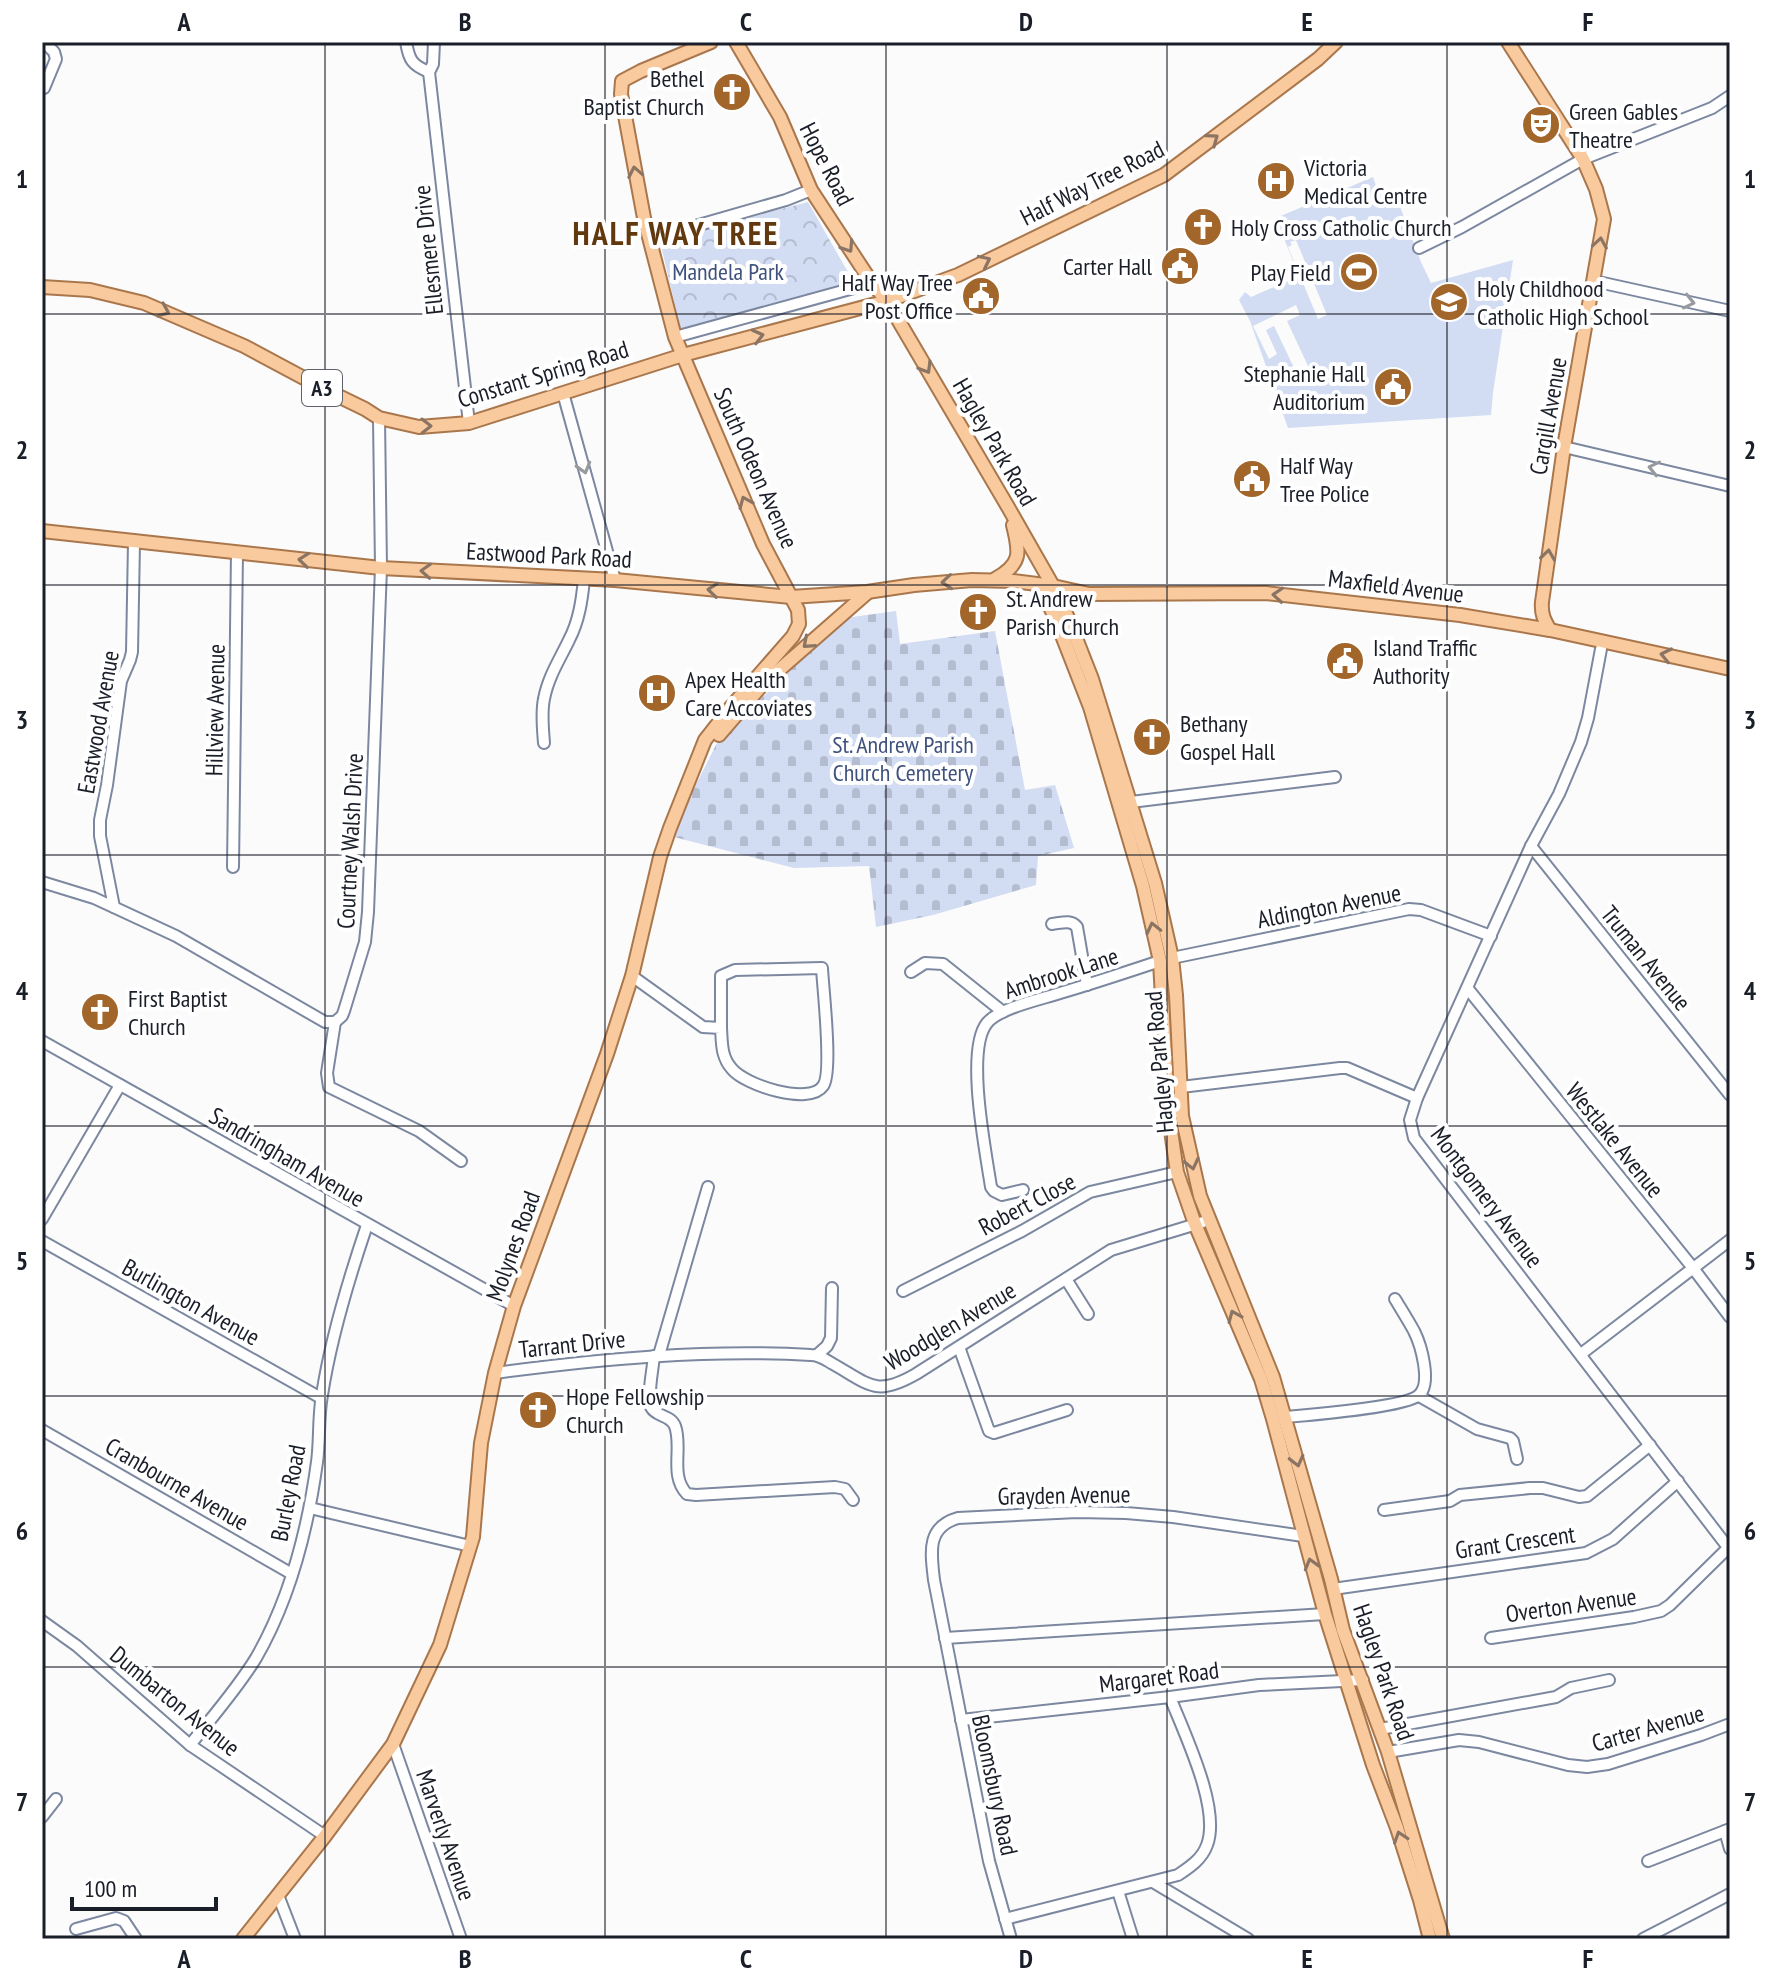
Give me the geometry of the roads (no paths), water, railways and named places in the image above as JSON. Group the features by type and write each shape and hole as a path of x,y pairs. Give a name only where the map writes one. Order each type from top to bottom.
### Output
{"main road":[{"name":"South Odeon Avenue","path":"711,42 622,81 621,94 644,218 675,337 763,544 791,597"},
{"name":"Hope Road","path":"736,42 780,117 811,190 887,301"},
{"name":"Cargill Avenue","path":"1508,42 1583,159 1604,219 1564,447 1542,602 1543,618 1550,630"},
{"name":"Half Way Tree Road","path":"887,301 958,275 1164,175 1318,59 1331,44"},
{"name":"Constant Spring Road","path":"42,287 90,290 144,303 244,346 379,418 419,427 469,423 683,355 887,301"},
{"name":"Hagley Park Road","path":"887,301 1008,507 1047,586 1068,618 1092,679 1155,883 1166,960 1168,1110 1177,1172 1195,1224 1261,1379 1325,1614 1373,1765 1397,1828 1430,1939"},
{"path":"993,580 1014,566 1019,549 1008,507"},
{"name":"Eastwood Park Road","path":"42,531 381,568 615,580 791,597 993,580 1047,586"},
{"name":"Hagley Park Road","path":"1047,586 1056,620 1090,707 1110,770 1176,995 1182,1116 1197,1187 1273,1377 1343,1630 1388,1752 1443,1939"},
{"name":"Maxfield Avenue","path":"1047,586 1089,594 1266,593 1460,615 1550,630 1730,669"},
{"name":"Molynes Road","path":"243,1939 393,1744 440,1645 473,1537 481,1443 495,1373 514,1306 602,1068 632,976 660,857 700,754 762,685 867,592"},
{"path":"700,754 705,740 797,630 799,617 791,597"}],"street":[{"path":"44,42 54,52 56,59 44,88"},
{"path":"406,42 408,55 416,67 429,72"},
{"name":"Ellesmere Drive","path":"434,42 433,64 429,72 469,423"},
{"path":"1419,248 1583,159 1712,108 1730,96"},
{"path":"650,239 811,190"},
{"path":"1594,281 1730,311"},
{"path":"675,337 872,283"},
{"path":"563,393 615,580"},
{"name":"Courtney Walsh Drive","path":"379,418 381,568 368,912 365,942 357,972 342,1016 335,1022 327,1073 329,1087 419,1131 461,1161"},
{"path":"1564,447 1730,486"},
{"name":"Eastwood Avenue","path":"114,907 100,836 100,820 121,681 132,652 134,543"},
{"name":"Hillview Avenue","path":"233,867 237,552"},
{"path":"544,743 544,698 554,668 578,619 584,579"},
{"name":"Montgomery Avenue","path":"1601,649 1581,742 1559,794 1531,846 1417,1098 1410,1120 1414,1138 1729,1549"},
{"path":"1131,802 1335,777"},
{"name":"Truman Avenue","path":"1531,846 1730,1095"},
{"path":"42,882 75,891 176,936 320,1020 335,1022"},
{"name":"Aldington Avenue","path":"1166,960 1409,909 1421,910 1491,936"},
{"path":"1052,924 1069,922 1077,927 1087,985"},
{"name":"Ambrook Lane","path":"1023,1190 1002,1195 991,1187 978,1098 979,1045 985,1025 1003,1012 1166,960"},
{"path":"911,972 925,963 943,964 1003,1012"},
{"path":"822,968 827,1067 821,1089 814,1092 777,1091 744,1079 725,1060 721,1028 721,976 727,972 822,968"},
{"path":"632,976 703,1027 721,1028"},
{"name":"Westlake Avenue","path":"1468,989 1730,1317"},
{"name":"Sandringham Avenue","path":"42,1041 514,1306"},
{"path":"1181,1087 1347,1068 1417,1098"},
{"path":"42,1219 120,1085"},
{"name":"Robert Close","path":"903,1291 1022,1231 1090,1192 1177,1172"},
{"path":"708,1187 656,1356 650,1403 654,1411 668,1418 675,1427 678,1475 683,1490 696,1495 841,1487 853,1500"},
{"name":"Woodglen Avenue","path":"656,1356 817,1355 868,1383 883,1387 900,1383 1111,1250 1209,1221"},
{"name":"Burley Road","path":"190,1745 233,1692 257,1656 292,1574 310,1508 321,1398 331,1346 367,1225"},
{"path":"1581,1354 1730,1240"},
{"name":"Burlington Avenue","path":"42,1241 321,1398"},
{"path":"1066,1279 1088,1314"},
{"path":"817,1355 831,1338 832,1288"},
{"path":"1286,1417 1400,1403 1419,1396 1425,1376 1420,1348 1415,1332 1395,1299"},
{"path":"959,1347 989,1431 994,1433 1067,1410"},
{"name":"Tarrant Drive","path":"495,1373 656,1356"},
{"path":"1419,1396 1477,1429 1510,1438 1517,1459"},
{"name":"Cranbourne Avenue","path":"42,1430 292,1574"},
{"path":"1384,1510 1450,1501 1460,1495 1530,1488 1587,1496 1650,1445"},
{"name":"Grant Crescent","path":"1333,1589 1586,1553 1613,1539 1678,1481"},
{"path":"310,1508 470,1546"},
{"name":"Grayden Avenue","path":"945,1638 932,1556 937,1529 946,1521 1077,1512 1126,1513 1303,1536"},
{"name":"Overton Avenue","path":"1491,1638 1661,1611 1729,1549"},
{"path":"945,1638 1325,1614"},
{"name":"Dumbarton Avenue","path":"42,1621 77,1646 190,1745 325,1836"},
{"name":"Bloomsbury Road","path":"945,1638 989,1861 1011,1939"},
{"name":"Margaret Road","path":"961,1720 1259,1685 1363,1680"},
{"path":"1380,1729 1556,1697 1571,1688 1609,1680"},
{"path":"1005,1919 1178,1875 1197,1861 1208,1844 1210,1823 1204,1785 1170,1697"},
{"name":"Carter Avenue","path":"1388,1752 1459,1740 1587,1767 1608,1764 1730,1724"},
{"name":"Marverly Avenue","path":"393,1744 461,1939"},
{"path":"42,1817 56,1799"},
{"path":"1648,1861 1727,1830 1730,1849"},
{"path":"1153,1882 1248,1939"},
{"path":"1118,1891 1133,1939"},
{"path":"1643,1939 1730,1894"},
{"path":"278,1895 295,1939"},
{"path":"76,1929 112,1917 124,1921 136,1939"}],"place":[{"name":"Bethel Baptist Church","path":"732,92"},
{"name":"Green Gables Theatre","path":"1541,125"},
{"name":"Victoria Medical Centre","path":"1276,181"},
{"name":"Holy Cross Catholic Church","path":"1203,227"},
{"name":"Carter Hall","path":"1180,266"},
{"name":"Play Field","path":"1359,272"},
{"name":"Half Way Tree Post Office","path":"981,296"},
{"name":"Holy Childhood Catholic High School","path":"1449,302"},
{"name":"Stephanie Hall Auditorium","path":"1393,387"},
{"name":"Half Way Tree Police","path":"1252,479"},
{"name":"St. Andrew Parish Church","path":"978,612"},
{"name":"Island Traffic Authority","path":"1345,661"},
{"name":"Apex Health Care Accoviates","path":"657,693"},
{"name":"Bethany Gospel Hall","path":"1152,737"},
{"name":"First Baptist Church","path":"100,1012"},
{"name":"Hope Fellowship Church","path":"538,1410"}],"district":[{"name":"HALF WAY TREE","path":"676,233"}],"park label":[{"name":"Mandela Park","path":"728,271"},
{"name":"St. Andrew Parish Church Cemetery","path":"903,758"}]}
